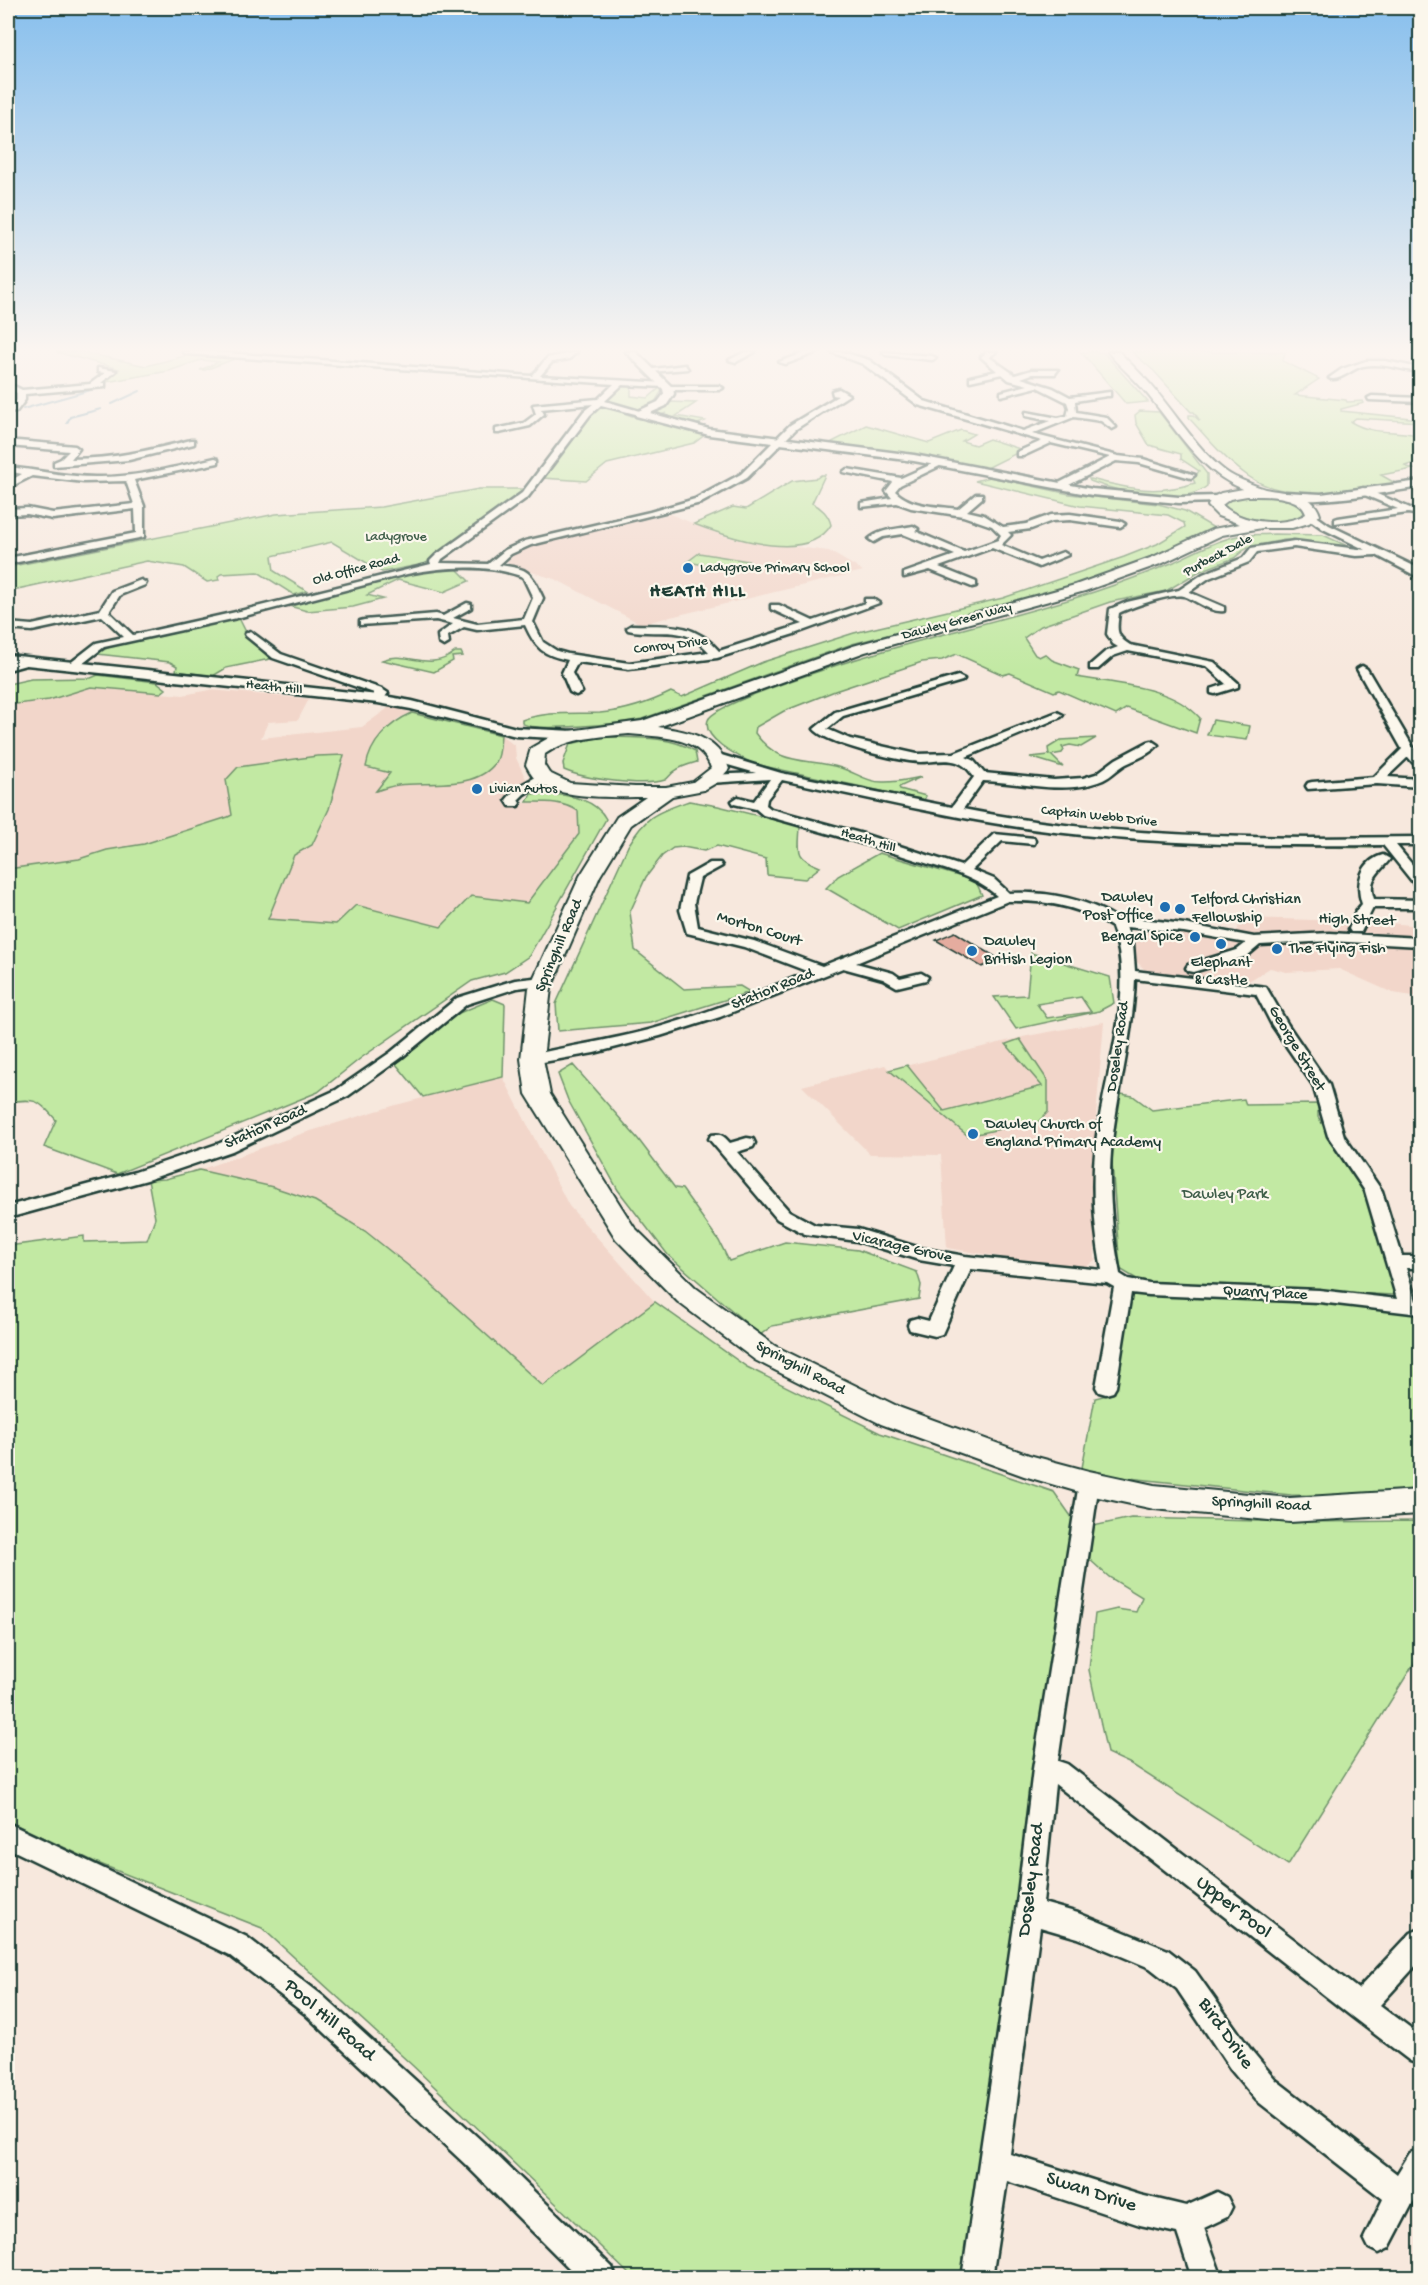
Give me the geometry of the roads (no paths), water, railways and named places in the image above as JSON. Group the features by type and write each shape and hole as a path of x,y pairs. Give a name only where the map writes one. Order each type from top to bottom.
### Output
{"main road":[{"path":"1206,459 1228,479 1263,492 1285,495 1310,511 1295,524 1264,524 1231,518 1222,501 1228,479"},
{"path":"1222,501 1263,492"},
{"name":"Dawley Green Way","path":"1218,532 1231,518"},
{"name":"Dawley Green Way","path":"629,729 859,649 1080,588 1158,560 1218,532 1264,524"},
{"path":"693,740 688,728 694,708"},
{"path":"629,729 693,740 708,747 718,758 720,769 698,786 666,792 567,788 543,777 535,765 537,752 549,742 573,735 629,729"},
{"path":"606,790 620,805 624,821"},
{"name":"Springhill Road","path":"666,792 624,821 591,876 541,986 532,1059 538,1094 612,1214 625,1233 687,1295 765,1353 891,1416 1024,1465 1089,1483 1154,1497 1290,1510 1420,1502"}],"street":[{"path":"8,485 64,461 118,459"},
{"path":"8,561 138,537 142,531 139,507 128,475 138,459"},
{"path":"436,566 435,561 439,557 525,495 553,459"},
{"path":"491,567 508,552 528,543 698,501 729,486 744,476 762,459"},
{"path":"910,459 1060,486 1179,500 1222,501"},
{"path":"1060,486 1113,459"},
{"path":"1119,459 1140,461 1191,475"},
{"path":"8,470 84,479 129,478 215,461"},
{"path":"907,575 992,546 1001,542 1006,535 1001,526 961,511 903,504 890,491 903,481 942,463"},
{"path":"847,472 903,481"},
{"path":"1285,495 1322,497 1420,484"},
{"path":"1363,491 1407,510 1420,512"},
{"path":"961,511 979,496"},
{"path":"1322,497 1310,511 1326,527 1413,569 1420,575"},
{"path":"864,505 897,500"},
{"path":"8,512 31,510 53,516 139,507"},
{"path":"1338,521 1407,510"},
{"path":"1003,530 1028,527 1052,518 1070,517 1120,524"},
{"path":"1295,524 1326,527"},
{"path":"874,539 903,530 919,528"},
{"path":"903,530 964,555"},
{"name":"Purbeck Dale","path":"1127,648 1118,643 1112,634 1114,611 1131,604 1182,592 1206,576 1246,560 1254,550 1273,545 1300,544 1343,553 1375,552"},
{"path":"992,546 1039,564 1063,555"},
{"name":"Old Office Road","path":"73,666 100,645 237,615 407,571 436,566 491,567"},
{"path":"364,623 389,617 446,618 477,627 528,622 538,601 531,578 522,572 491,567"},
{"path":"930,567 972,584"},
{"path":"8,626 20,628 46,626 104,612 116,593 141,583"},
{"path":"1182,592 1220,609"},
{"name":"Conroy Drive","path":"528,622 536,640 543,647 560,655 629,666 717,655 874,603 870,601"},
{"path":"446,618 467,606"},
{"path":"776,607 812,624"},
{"path":"104,612 131,638"},
{"path":"444,643 443,635 461,624"},
{"path":"8,636 20,628"},
{"path":"632,628 676,629 691,633 700,638 717,655"},
{"path":"250,634 277,656 382,693 378,699"},
{"path":"1094,667 1109,654 1127,648 1145,653 1182,657 1212,665 1234,685 1215,691"},
{"path":"575,658 567,673 576,692"},
{"name":"Heath Hill","path":"8,659 378,699 412,705 516,732 573,735"},
{"path":"8,667 29,661"},
{"path":"1362,669 1408,749 1420,763"},
{"path":"958,679 839,714 820,729 825,734 846,742 917,758 956,757 1057,715"},
{"path":"516,732 536,758"},
{"path":"980,777 1011,777 1048,783 1091,780 1103,776 1121,762 1143,754 1152,745"},
{"path":"1377,780 1401,759 1408,749"},
{"path":"956,757 970,764 980,777"},
{"name":"Captain Webb Drive","path":"718,758 779,776 955,812 1055,828 1156,838 1420,841"},
{"path":"761,802 779,776"},
{"name":"Captain Webb Drive","path":"710,779 779,776"},
{"path":"514,803 512,800 520,791 543,777"},
{"path":"955,812 980,777"},
{"path":"1312,786 1377,780 1420,783"},
{"name":"Heath Hill","path":"738,801 761,802 767,812 858,837 963,872 989,882 1006,897"},
{"path":"963,872 999,837 1029,841"},
{"path":"1387,842 1420,882"},
{"path":"1370,904 1363,889 1363,882 1367,874 1383,859"},
{"name":"Morton Court","path":"715,866 694,876 687,899 686,918 692,930 749,944 821,971"},
{"path":"1006,897 1028,895 1075,905 1125,924 1226,934 1254,941"},
{"name":"Station Road","path":"532,1059 560,1056 658,1031 749,1001 1006,897"},
{"path":"1356,929 1363,911 1370,904 1386,902 1420,904"},
{"name":"Doseley Road","path":"1106,1387 1117,1281 1107,1257 1103,1142 1125,1021 1128,974 1125,924"},
{"name":"High Street","path":"1193,968 1242,952 1254,944 1254,941 1330,937 1420,942"},
{"path":"841,963 888,976 897,983 921,977"},
{"name":"George Street","path":"1128,974 1242,990 1261,990 1280,1025 1321,1085 1336,1136 1373,1191 1415,1308"},
{"name":"Station Road","path":"8,1212 148,1174 226,1147 342,1093 462,1001 498,990 541,986"},
{"name":"Vicarage Grove","path":"747,1143 722,1144 783,1215 794,1223 811,1230 858,1235 919,1254 965,1262 1117,1281"},
{"path":"917,1325 935,1329 965,1262"},
{"path":"1397,1262 1420,1262"},
{"name":"Quarry Place","path":"1117,1281 1149,1289 1318,1296 1415,1308"},
{"name":"Doseley Road","path":"977,2277 1029,1911 1045,1769 1089,1483"},
{"name":"Upper Pool","path":"1045,1769 1059,1772 1360,2007 1420,2051"},
{"name":"Pool Hill Road","path":"8,1835 238,1946 314,2005 475,2154 602,2277"},
{"name":"Bird Drive","path":"1029,1911 1078,1926 1160,1959 1186,1980 1266,2090 1400,2195"},
{"path":"1360,2007 1420,1942"},
{"name":"Swan Drive","path":"995,2163 1140,2210 1187,2221"},
{"path":"1379,2238 1400,2195 1420,2163"},
{"path":"1207,2277 1187,2221 1217,2207"}],"place":[{"name":"Ladygrove Primary School","path":"688,568"},
{"name":"Livian Autos","path":"477,789"},
{"name":"Dawley Post Office","path":"1165,907"},
{"name":"Telford Christian Fellowship","path":"1180,909"},
{"name":"Bengal Spice","path":"1195,937"},
{"name":"Elephant & Castle","path":"1221,944"},
{"name":"The Flying Fish","path":"1277,949"},
{"name":"Dawley British Legion","path":"972,951"},
{"name":"Dawley Church of England Primary Academy","path":"973,1134"}],"district":[{"name":"HEATH HILL","path":"698,592"}],"park label":[{"name":"Ladygrove","path":"396,537"},
{"name":"Dawley Park","path":"1225,1195"}]}
